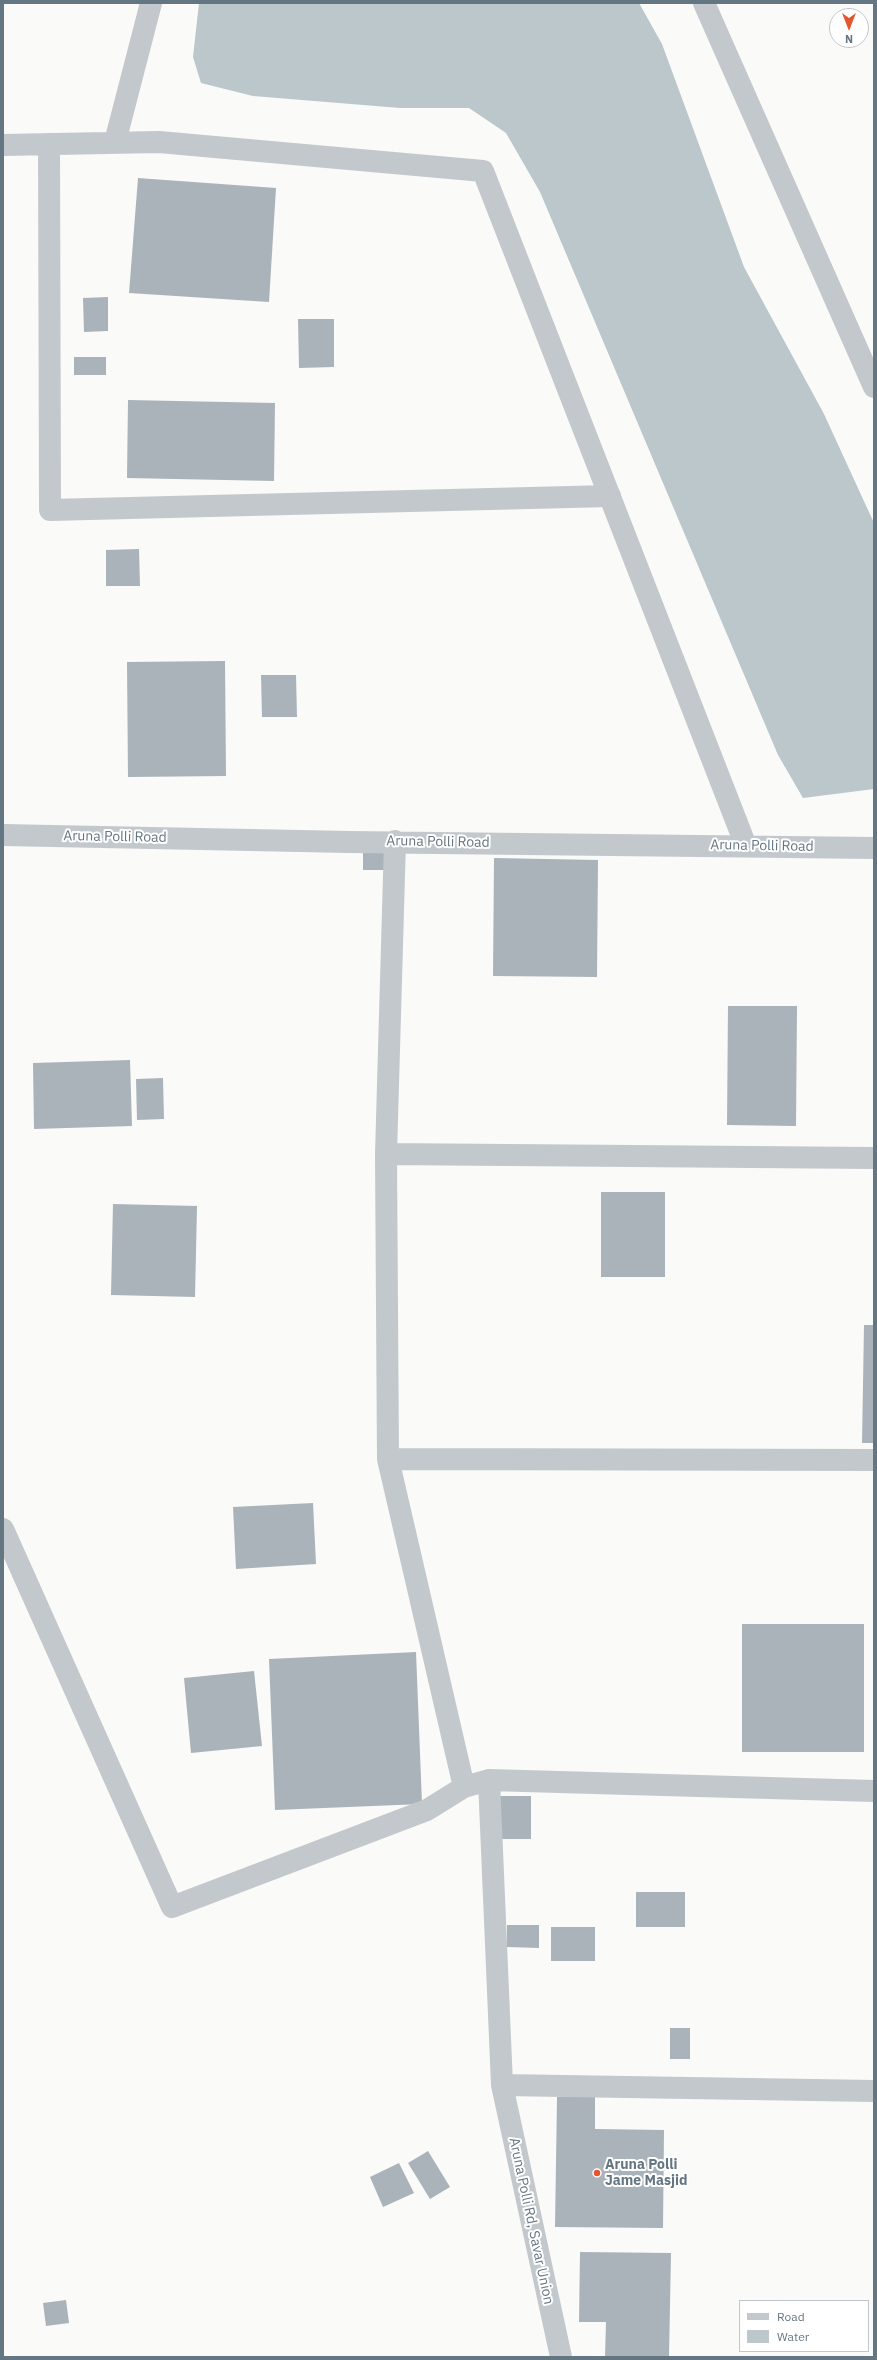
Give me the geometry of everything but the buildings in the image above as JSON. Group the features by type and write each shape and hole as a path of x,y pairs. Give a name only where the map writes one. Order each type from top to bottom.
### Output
{"street":[{"path":"115,142 151,3"},
{"path":"704,3 874,387"},
{"path":"3,145 159,142 483,171 746,846"},
{"path":"49,144 50,510 610,496"},
{"name":"Aruna Polli Road","path":"3,835 349,842 395,841 874,848"},
{"path":"395,841 386,1154 388,1459 464,1787"},
{"path":"386,1154 874,1158"},
{"path":"388,1459 874,1460"},
{"path":"3,1529 172,1907 427,1810 464,1787 489,1780 874,1791"},
{"name":"Aruna Polli Rd, Savar Union","path":"489,1780 502,2085 561,2357"},
{"path":"502,2085 874,2091"}],"water":[{"path":"199,3 639,3 662,44 744,267 824,414 874,523 874,789 803,798 778,755 540,192 506,133 469,108 400,108 253,96 201,83 193,57"}],"place":[{"name":"Aruna Polli Jame Masjid","path":"597,2173"}]}
